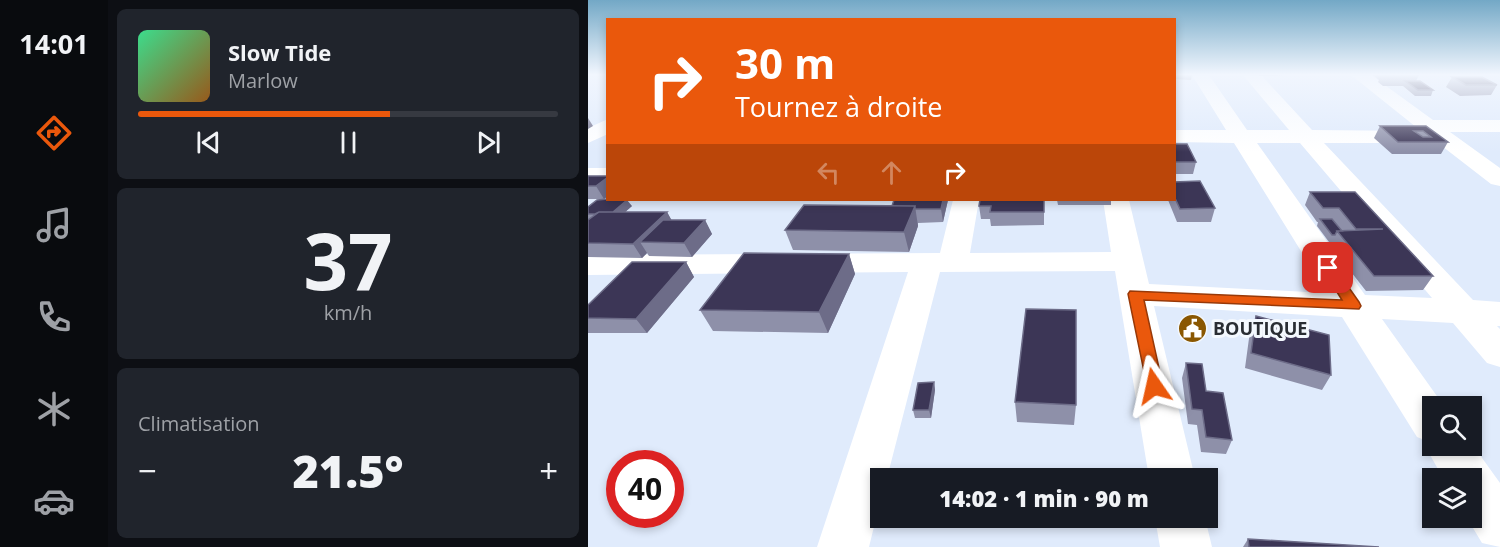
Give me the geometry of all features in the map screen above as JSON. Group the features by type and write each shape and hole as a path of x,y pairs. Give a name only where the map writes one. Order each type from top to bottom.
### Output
{"street":[{"path":"1217,101 1422,409"},
{"path":"1274,101 1500,353"},
{"path":"1394,101 1500,179"},
{"path":"588,122 606,123"},
{"path":"588,137 606,124"},
{"path":"1176,136 1306,136 1500,126"},
{"path":"588,175 606,175"},
{"path":"843,547 940,262 966,201"},
{"path":"1116,201 1170,468"},
{"path":"588,265 940,262 1132,278 1354,306 1500,314"},
{"path":"1482,498 1500,525"},
{"path":"1182,528 1186,547"}],"building":[{"path":"1380,126 1426,126 1448,142 1398,142","holes":["1414,131 1423,131 1431,137 1423,137"]},
{"path":"1176,144 1187,144 1196,162 1176,162"},
{"path":"588,176 606,176 596,186 588,186"},
{"path":"1200,181 1215,208 1180,209 1176,200 1176,182"},
{"path":"1310,192 1355,192 1433,276 1374,276 1337,231 1383,229 1356,229 1339,208 1323,208"},
{"path":"597,200 626,201 613,212 588,214 588,207"},
{"path":"894,201 943,201 941,209 892,206"},
{"path":"980,201 1044,201 1044,212 990,212 991,206 979,206"},
{"path":"804,205 915,206 904,232 785,230"},
{"path":"599,212 667,212 633,244 588,243 588,220"},
{"path":"1320,219 1332,219 1342,231 1337,231 1335,235 1332,235"},
{"path":"663,220 705,220 684,243 640,242"},
{"path":"744,253 849,254 819,312 700,310"},
{"path":"632,262 686,262 636,319 588,318 588,305"},
{"path":"1026,309 1076,310 1076,405 1015,402"},
{"path":"1256,316 1329,335 1331,375 1251,353"},
{"path":"1186,363 1202,364 1206,391 1223,393 1232,440 1206,437 1202,410 1192,409"},
{"path":"934,382 929,410 913,410 918,383"},
{"path":"1248,539 1379,547 1249,547"}],"place":[{"name":"BOUTIQUE","path":"1192,329"}],"route":[{"path":"1154,386 1135,294 1354,306 1328,268"}]}
